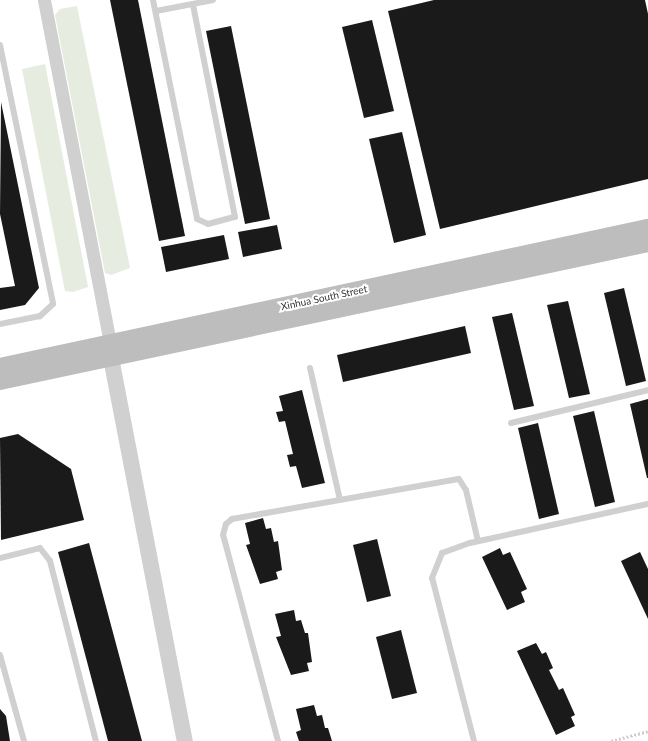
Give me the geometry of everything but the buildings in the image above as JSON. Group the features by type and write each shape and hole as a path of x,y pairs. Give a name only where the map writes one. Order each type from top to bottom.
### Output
{"main road":[{"name":"Xinhua South Street","path":"0,382 110,351 648,228"},
{"name":"Xinhua South Street","path":"0,367 110,351 648,243"}],"street":[{"path":"44,0 185,741"}],"lane":[{"path":"153,0 197,219 208,224 227,221 235,217 192,4"},
{"path":"156,11 213,0"},
{"path":"0,45 53,304 40,316 0,324"},
{"path":"310,368 340,500"},
{"path":"510,422 648,390"},
{"path":"278,741 223,534 226,524 232,519 459,479 466,490 478,541"},
{"path":"474,741 432,578 442,553 478,541 647,506"},
{"path":"0,558 40,548 50,561 96,741"},
{"path":"0,655 24,741"}],"path":[{"path":"611,741 648,732"}],"shaded area":[{"path":"77,6 130,268 111,275 105,273 55,15 60,9"},
{"path":"45,64 88,287 73,292 65,291 22,69"}]}
